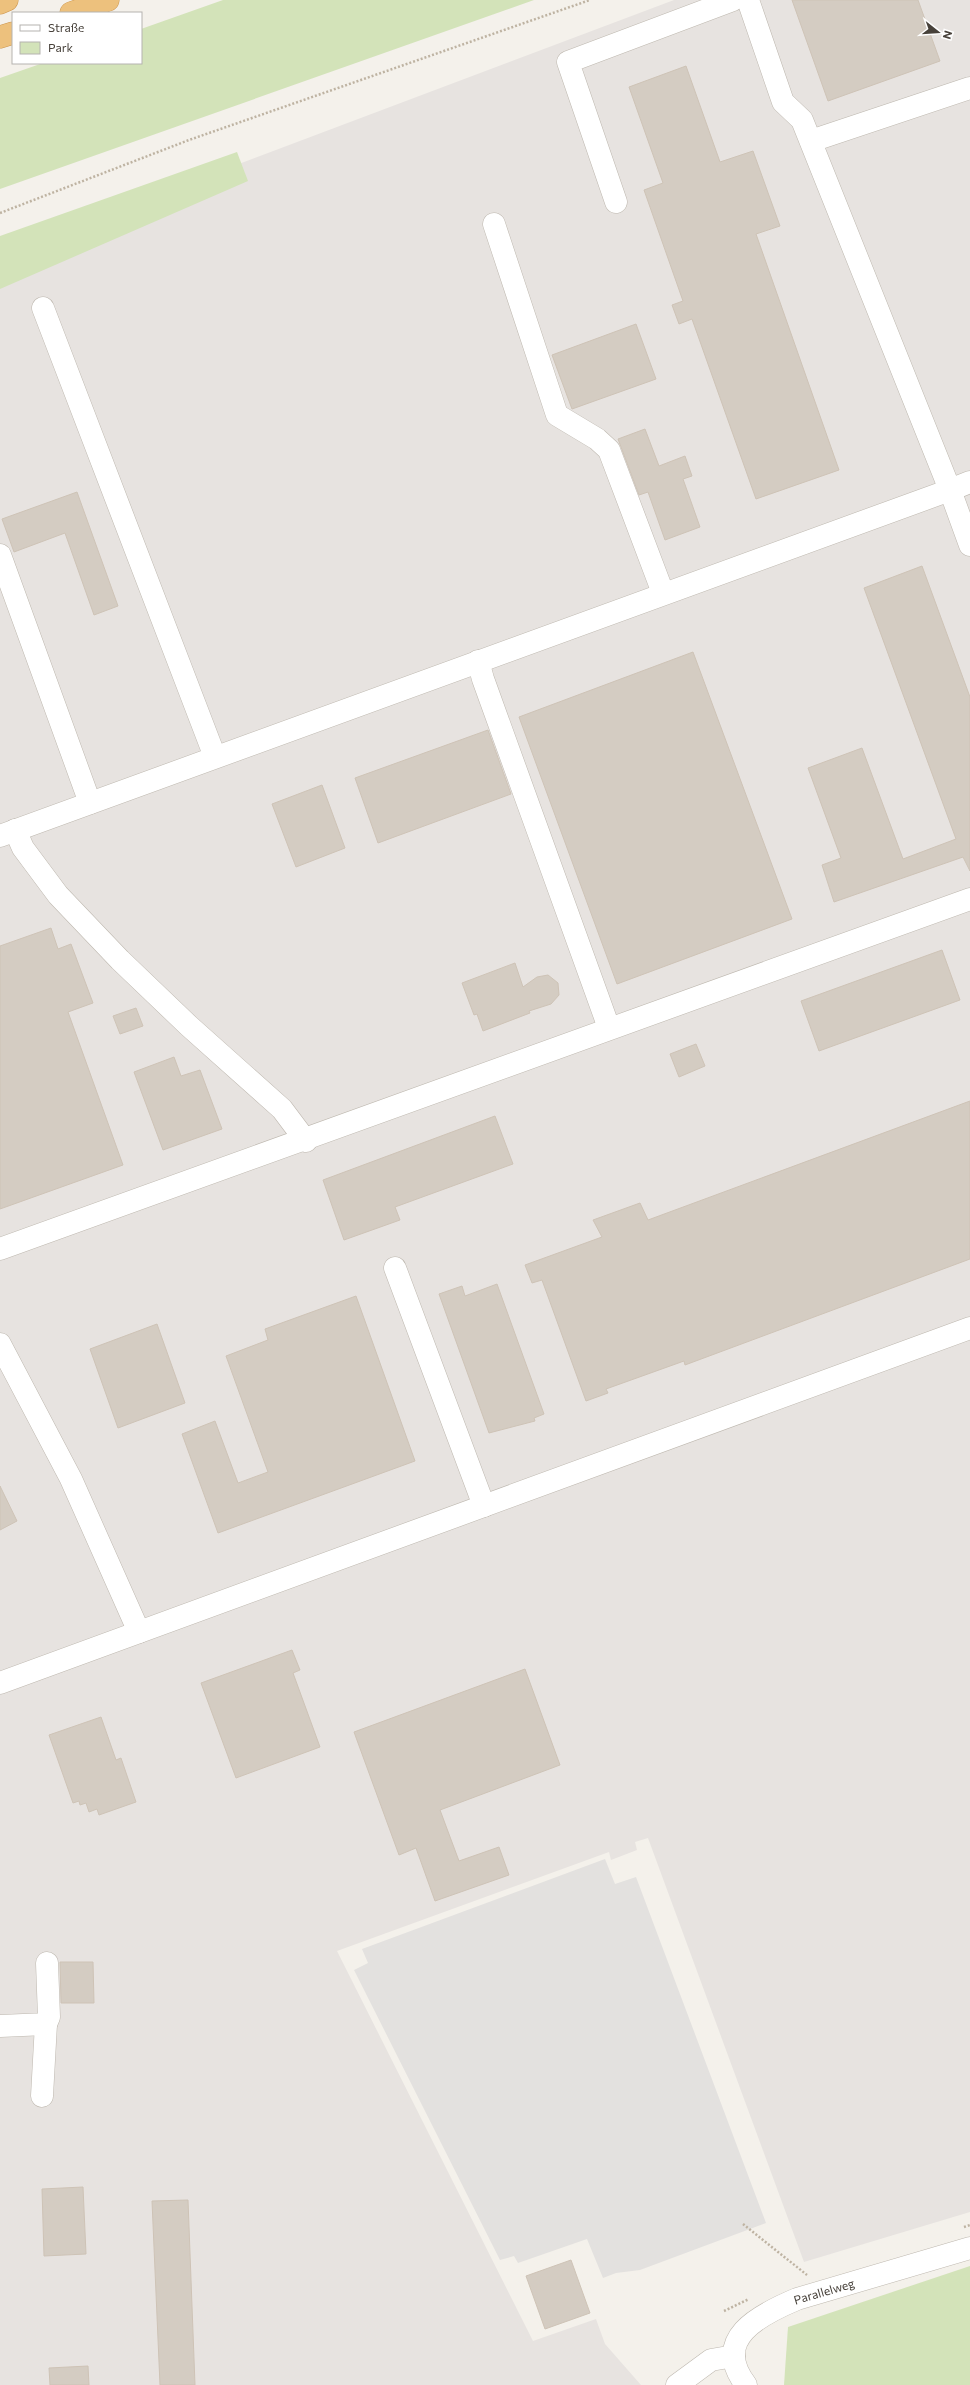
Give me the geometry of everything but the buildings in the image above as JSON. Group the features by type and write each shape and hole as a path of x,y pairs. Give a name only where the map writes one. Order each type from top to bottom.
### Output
{"highway":[{"path":"0,2 7,0"},
{"path":"74,12 108,0"},
{"path":"0,37 12,33"}],"street":[{"path":"616,202 568,62 733,0"},
{"path":"748,0 783,102 802,120 960,486 970,545"},
{"path":"811,141 970,88"},
{"path":"494,224 557,415 597,439 609,450 616,464 663,593"},
{"path":"43,308 215,757"},
{"path":"306,1141 282,1109 132,971 58,895 23,848 8,833 960,486"},
{"path":"0,555 90,803"},
{"path":"478,661 483,679 610,1028"},
{"path":"0,1249 306,1141 610,1028 970,899"},
{"path":"395,1268 484,1506"},
{"path":"0,1683 970,1328"},
{"path":"0,1344 71,1479 139,1632"},
{"path":"42,2096 46,2024 49,2017 47,1963"},
{"path":"0,2026 46,2024"},
{"name":"Parallelweg","path":"746,2385 738,2374 734,2356 736,2341 750,2324 771,2310 796,2300 970,2248"},
{"path":"677,2385 711,2360 734,2356"}],"path":[{"path":"0,213 188,140 590,0"},
{"path":"743,2224 809,2277"}],"shaded area":[{"path":"674,0 970,0 970,2212 804,2262 648,1838 635,1842 637,1850 611,1860 609,1852 337,1951 533,2341 596,2319 605,2344 641,2385 0,2385 0,254"},
{"path":"605,1859 615,1884 636,1877 766,2223 640,2270 616,2273 603,2278 587,2239 518,2263 514,2256 500,2260 354,1970 368,1963 362,1949"}],"green space":[{"path":"223,0 534,0 0,189 0,78 40,64 142,64 142,29"},
{"path":"237,152 248,181 0,289 0,236"},
{"path":"970,2266 970,2385 784,2385 788,2327"}]}
